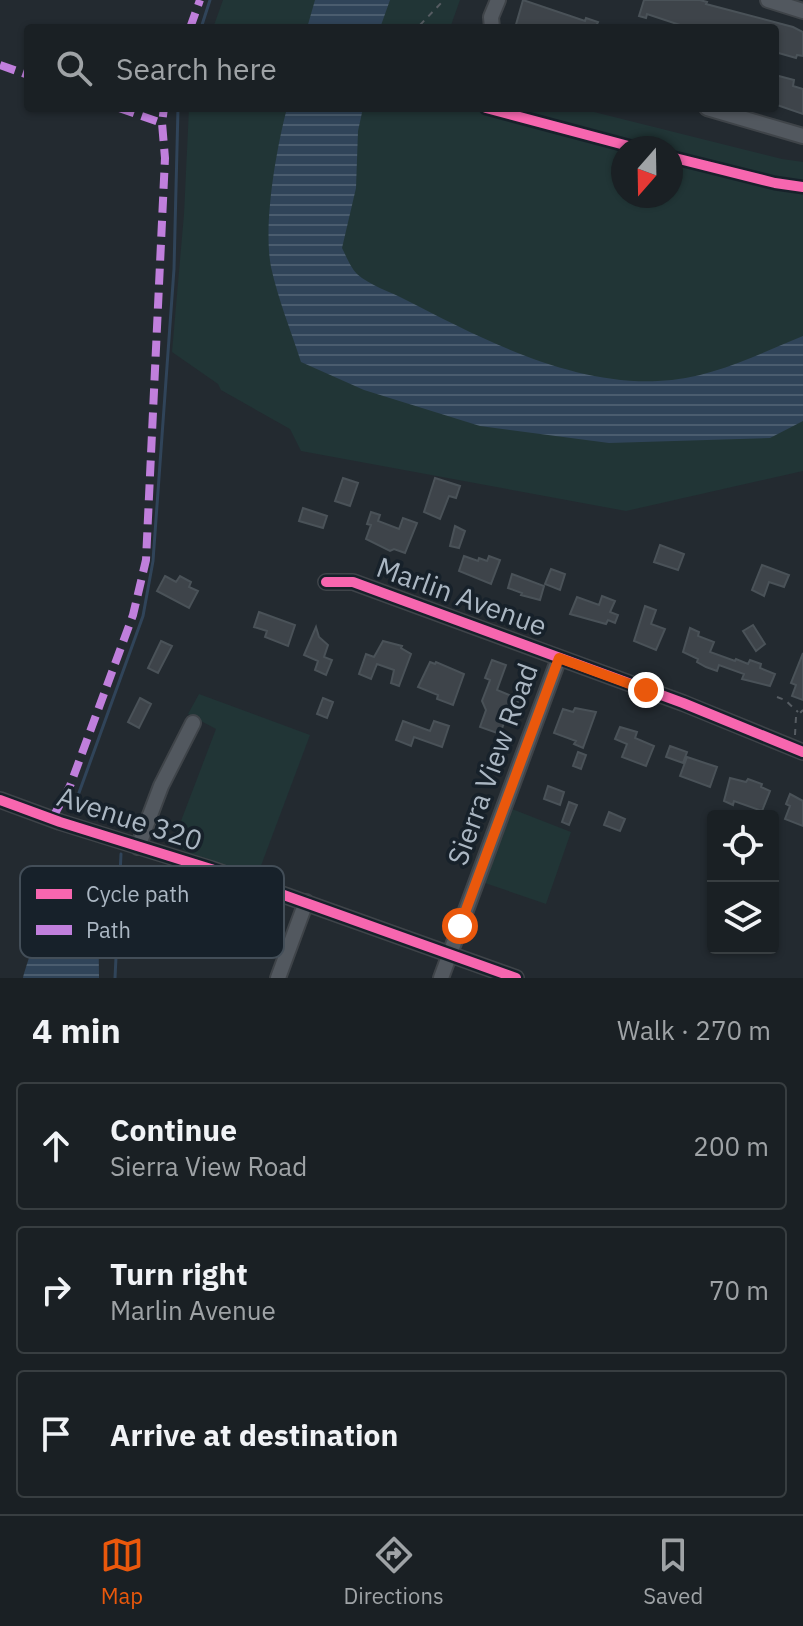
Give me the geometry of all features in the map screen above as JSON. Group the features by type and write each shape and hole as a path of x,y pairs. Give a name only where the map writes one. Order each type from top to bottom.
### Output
{"street":[{"path":"492,24 491,17 498,0"},
{"path":"768,0 803,11"},
{"path":"721,112 803,136"},
{"name":"Marlin Avenue","path":"326,582 353,582 683,703 797,750"},
{"name":"Sierra View Road","path":"441,978 559,658"},
{"path":"138,847 161,786 193,723"},
{"name":"Avenue 320","path":"0,800 196,866"},
{"name":"Avenue 320","path":"284,895 516,978"},
{"path":"278,978 306,902"}],"path":[{"path":"421,24 430,0"},
{"path":"422,24 444,0"},
{"path":"777,697 798,712 797,750"},
{"path":"798,712 803,710"}],"green space":[{"path":"223,0 460,0 451,24 214,24"},
{"path":"189,112 594,112 803,162 803,471 626,511 301,451 290,429 221,390 218,384 172,352"},
{"path":"199,694 310,735 261,866 219,866 194,857 173,842 216,729 188,714"},
{"path":"512,809 571,832 546,904 485,883"}],"water":[{"path":"315,0 390,0 381,24 308,24"},
{"path":"286,112 362,112 358,131 356,188 342,248 355,271 368,282 496,344 592,376 658,381 696,376 803,336 803,421 770,438 609,443 480,426 364,390 301,362 277,291 269,250 272,188"},
{"path":"30,958 99,958 99,978 23,978"}],"building":[{"path":"523,0 585,21 586,18 598,22 597,24 516,24"},
{"path":"644,0 700,0 706,4 793,27 803,32 803,56 797,55 796,58 779,53 779,24 677,24 647,14 646,18 639,16"},
{"path":"779,76 794,80 793,86 803,89 803,114 779,106"},
{"path":"343,478 358,483 350,506 335,501"},
{"path":"435,478 460,486 456,498 449,496 440,519 424,512"},
{"path":"303,508 327,516 323,528 299,521"},
{"path":"371,512 380,515 378,521 399,529 403,518 417,523 405,553 394,549 390,551 366,539"},
{"path":"455,526 465,531 459,548 450,546"},
{"path":"660,545 684,554 678,570 654,562"},
{"path":"464,556 478,561 479,558 487,561 489,556 500,560 491,584 459,571"},
{"path":"762,565 789,575 784,587 769,582 764,596 752,590"},
{"path":"551,569 565,574 560,590 545,584"},
{"path":"512,574 544,586 540,600 508,588"},
{"path":"165,576 176,582 180,576 191,582 189,587 198,591 189,608 157,591"},
{"path":"602,596 615,601 610,612 618,615 615,623 608,620 606,624 570,614 577,597 599,605"},
{"path":"645,606 656,610 651,624 665,629 656,650 634,641"},
{"path":"259,612 295,625 288,646 265,637 267,631 254,627"},
{"path":"753,625 765,644 756,651 743,631"},
{"path":"316,627 319,637 328,645 324,657 332,660 326,675 315,670 318,661 304,655"},
{"path":"690,628 699,632 698,636 714,642 710,652 748,664 750,660 775,674 770,686 742,679 744,674 719,665 717,671 706,667 683,652"},
{"path":"161,641 172,646 158,673 148,668"},
{"path":"383,641 402,646 411,654 399,686 391,683 394,670 377,664 371,679 359,674 366,654 374,657"},
{"path":"803,653 803,700 792,696 796,685 791,683"},
{"path":"492,660 506,665 497,690 519,699 515,711 509,709 500,734 480,727 486,710 482,701 490,680 485,678"},
{"path":"430,662 464,674 453,705 418,687"},
{"path":"140,698 151,704 139,728 128,722"},
{"path":"323,698 333,702 327,718 317,714"},
{"path":"575,708 596,712 583,748 574,744 576,741 554,733 563,709 573,712"},
{"path":"403,721 430,731 434,721 449,726 442,747 414,737 411,746 396,740"},
{"path":"620,727 637,732 635,738 654,746 646,766 622,757 627,744 615,739"},
{"path":"670,746 687,752 683,763 666,757"},
{"path":"578,752 586,755 581,769 573,766"},
{"path":"687,757 717,767 710,787 680,776"},
{"path":"730,778 746,782 748,779 770,791 762,810 724,801"},
{"path":"548,786 564,792 560,805 544,799"},
{"path":"790,794 803,801 803,826 785,819"},
{"path":"569,802 577,805 569,825 562,822"},
{"path":"609,812 625,819 620,831 604,825"}],"waterway":[{"path":"202,24 210,0"},
{"path":"121,827 121,819 76,801 143,616 153,561 174,269 178,112"},
{"path":"120,866 121,854"},
{"path":"115,978 116,958"}],"marked path":[{"path":"191,24 200,0"},
{"path":"0,65 24,74"},
{"path":"130,112 162,123"},
{"path":"52,819 70,786 133,615 146,560 165,158 163,112"}],"cycle path":[{"path":"501,112 611,141"},
{"path":"683,160 803,187"},
{"path":"326,582 353,582 683,703 803,752"},
{"path":"0,800 201,866"},
{"path":"284,895 516,978"}],"route":[{"path":"460,926 559,658 646,690"}]}
